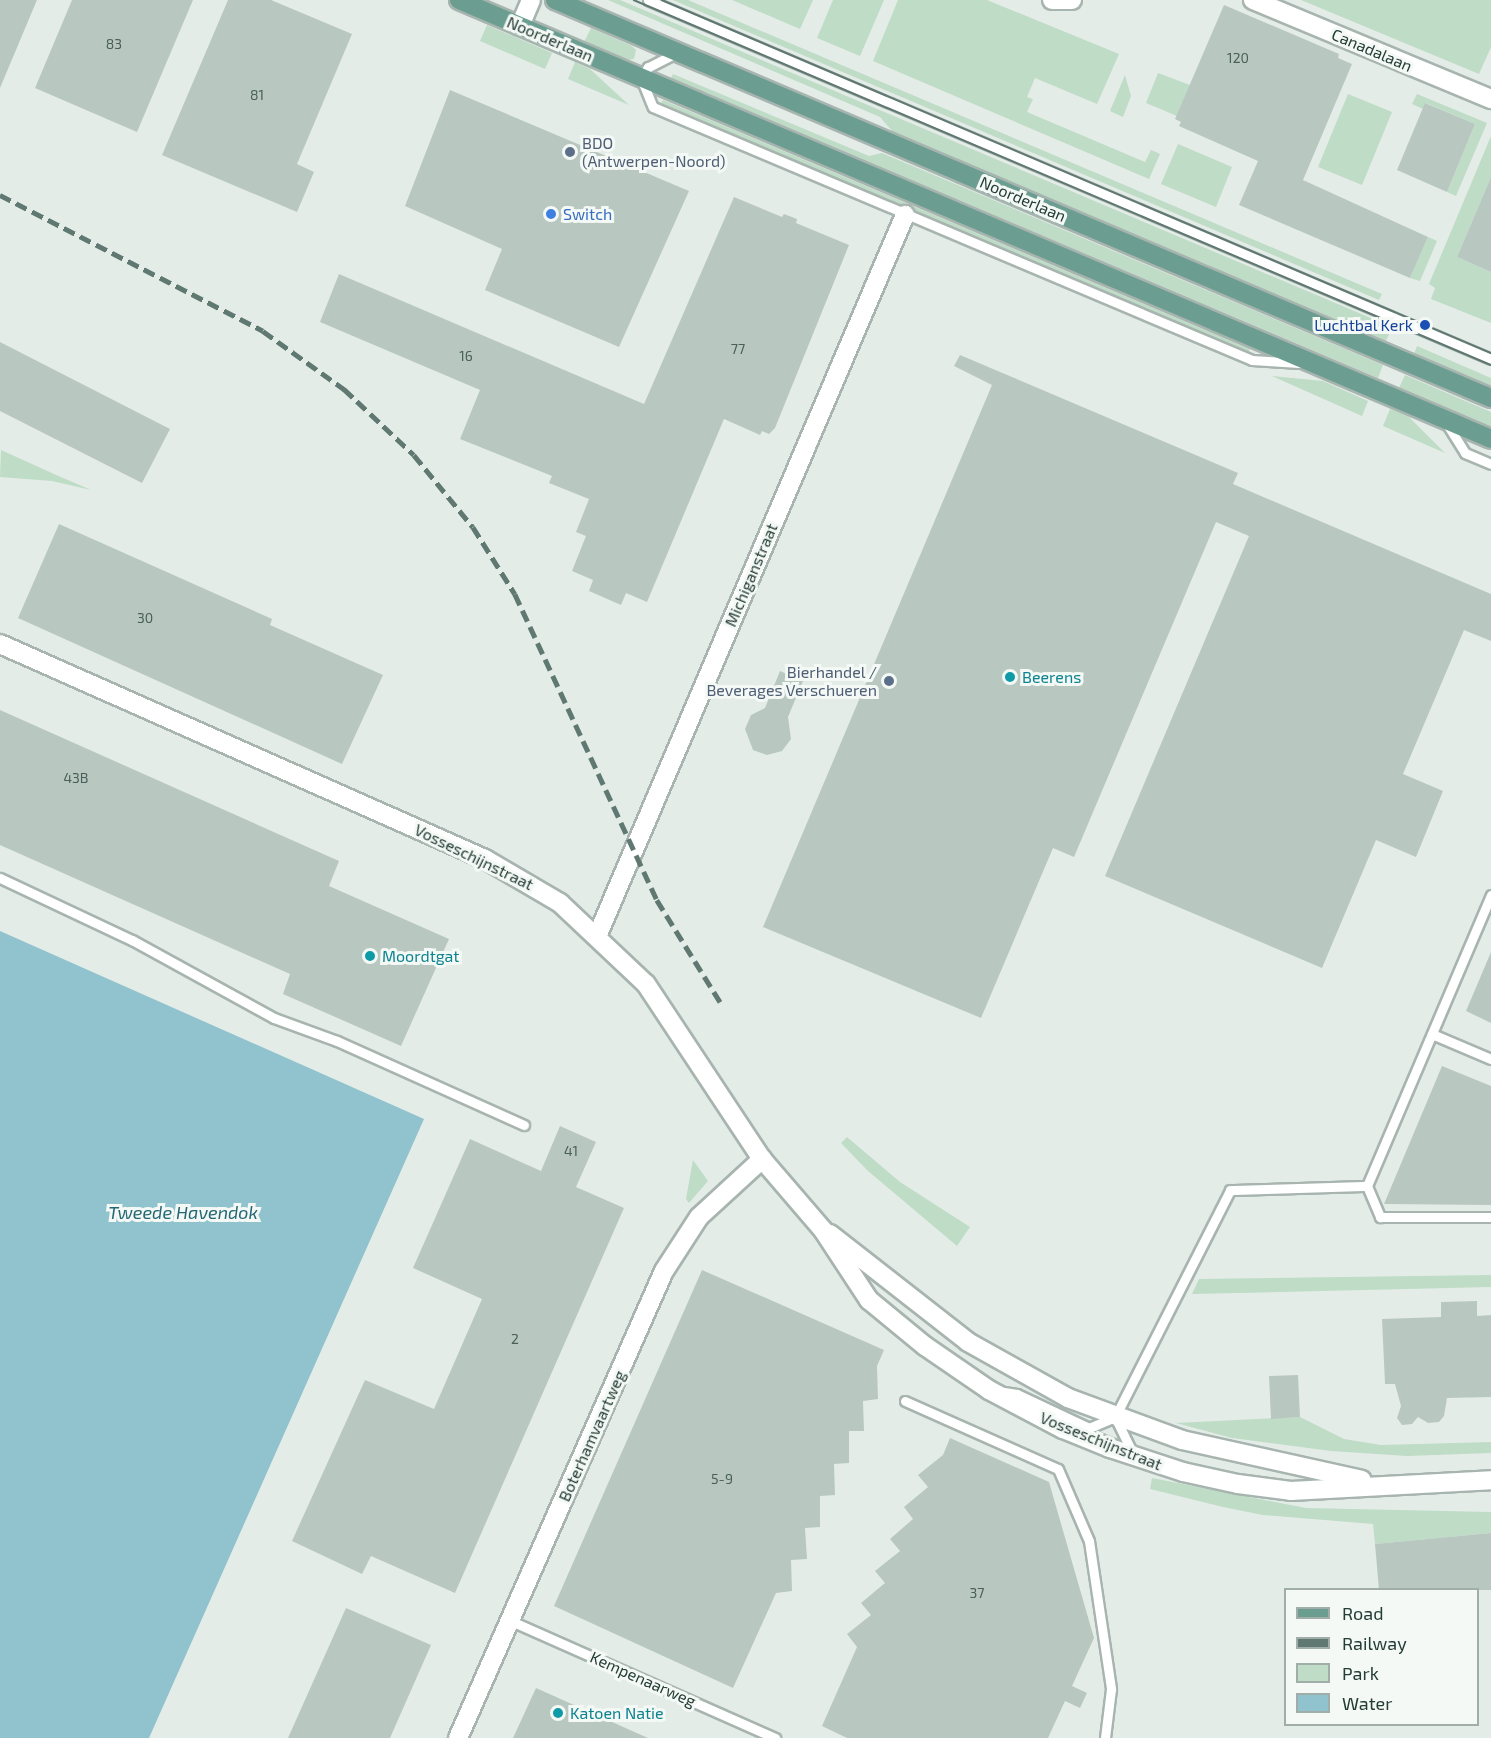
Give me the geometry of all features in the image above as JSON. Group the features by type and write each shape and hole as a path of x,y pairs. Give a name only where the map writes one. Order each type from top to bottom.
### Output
{"main road":[{"name":"Noorderlaan","path":"459,0 1491,439"},
{"name":"Noorderlaan","path":"555,0 1491,398"}],"street":[{"path":"520,26 531,0"},
{"path":"1052,0 1072,0"},
{"name":"Canadalaan","path":"1253,0 1483,96"},
{"name":"Michiganstraat","path":"598,934 905,215"},
{"name":"Vosseschijnstraat","path":"0,644 485,859 547,893 598,934 627,962 670,1016 762,1158 823,1230 869,1300 925,1346 990,1390 1063,1429 1135,1457 1210,1478 1290,1491 1378,1484 1491,1480"},
{"name":"Boterhamvaartweg","path":"458,1738 682,1239 699,1217 762,1158"},
{"name":"Vosseschijnstraat","path":"823,1230 968,1342 1039,1383 1115,1418 1202,1445 1378,1484"}],"lane":[{"path":"648,0 1491,359"},
{"path":"641,78 648,67 678,52"},
{"name":"Noorderlaan","path":"641,78 653,107 905,215 1252,360 1310,363"},
{"path":"1444,419 1466,453 1491,464"},
{"path":"0,878 132,940 274,1018 338,1041 524,1125"},
{"path":"1491,895 1367,1186 1380,1217 1491,1217"},
{"path":"1432,1034 1491,1059"},
{"path":"990,1390 1017,1394 1089,1428 1115,1418 1230,1190 1367,1186"},
{"path":"906,1401 1058,1469 1089,1541 1111,1689 1105,1738"},
{"path":"1115,1418 1135,1457"},
{"name":"Kempenaarweg","path":"511,1621 775,1738"}],"green space":[{"path":"608,0 620,0 1392,327 1386,341 893,132 880,117"},
{"path":"673,0 688,0 1382,294 1379,300"},
{"path":"732,0 813,0 800,29"},
{"path":"833,0 884,0 860,56 817,38"},
{"path":"898,0 987,0 1119,54 1097,104 1035,78 1027,97 1033,99 1027,112 1145,162 1151,150 1160,154 1149,179 873,61"},
{"path":"1301,0 1491,0 1491,47 1479,74"},
{"path":"487,25 552,53 545,69 480,41"},
{"path":"591,28 632,46 636,50 634,59 626,60 584,42"},
{"path":"575,62 590,69 629,105 568,79"},
{"path":"1158,73 1190,85 1177,116 1146,103"},
{"path":"673,74 869,156 882,153 1383,365 1378,378 671,78"},
{"path":"1125,75 1131,96 1123,117 1110,111"},
{"path":"1348,94 1392,112 1362,185 1318,167"},
{"path":"1417,94 1487,123 1456,196 1447,192 1475,124 1426,103 1423,109 1412,104"},
{"path":"663,100 1250,349 1248,354 661,103"},
{"path":"1491,136 1491,177 1457,257 1491,272 1491,323 1431,299 1435,288 1429,284"},
{"path":"1178,144 1232,167 1216,207 1161,184"},
{"path":"1428,237 1437,241 1420,281 1410,278"},
{"path":"1417,346 1491,378 1491,386 1414,354"},
{"path":"1405,375 1491,412 1491,427 1399,388"},
{"path":"1272,376 1323,381 1368,401 1362,416"},
{"path":"1390,409 1408,416 1445,453 1383,426"},
{"path":"1,450 91,490 52,481 0,477"},
{"path":"847,1137 900,1182 970,1227 957,1246 868,1171 841,1143"},
{"path":"693,1160 708,1181 689,1203 686,1199"},
{"path":"1491,1275 1491,1287 1192,1294 1199,1279"},
{"path":"1300,1417 1344,1439 1381,1445 1491,1442 1491,1453 1407,1456 1331,1451 1232,1438 1176,1423"},
{"path":"1152,1478 1306,1508 1491,1512 1491,1533 1375,1544 1373,1524 1263,1515 1223,1507 1150,1489"}],"water":[{"name":"Tweede Havendok","path":"0,931 424,1119 149,1738 0,1738"}],"building":[{"path":"0,0 37,0 0,88"},
{"path":"72,0 193,0 137,132 35,88"},
{"path":"228,0 271,0 352,34 297,164 314,172 297,212 162,155"},
{"path":"1224,5 1339,54 1338,58 1352,64 1303,180 1428,237 1410,278 1239,205 1258,161 1179,126 1181,122 1175,119"},
{"name":"Switch","path":"450,90 689,191 619,347 485,290 502,249 405,206"},
{"path":"1425,103 1475,124 1447,192 1397,170"},
{"path":"1491,177 1491,272 1457,257"},
{"path":"734,197 782,217 784,214 797,219 796,223 849,245 775,428 769,434 762,431 760,435 724,419 647,602 626,593 621,605 589,591 593,580 572,571 586,536 576,532 589,499 549,483 552,476 460,439 480,390 320,322 339,274 644,404"},
{"path":"0,342 170,429 142,483 0,411"},
{"name":"Beerens","path":"960,355 1238,473 1233,484 1491,594 1491,641 1464,630 1403,774 1443,791 1416,857 1376,840 1322,968 1105,876 1249,536 1216,522 1074,857 1053,848 981,1018 763,927 992,385 954,366"},
{"path":"59,524 272,619 270,625 383,675 342,764 18,618"},
{"path":"780,671 803,681 788,717 791,739 782,751 767,755 753,750 745,729 751,715 765,708"},
{"path":"0,710 339,861 329,886 449,939 401,1046 283,994 290,974 0,845"},
{"path":"1491,952 1491,1023 1466,1011"},
{"path":"1442,1066 1491,1086 1491,1205 1384,1204"},
{"path":"560,1126 596,1142 576,1187 624,1208 455,1593 371,1556 362,1574 292,1541 365,1380 434,1409 482,1299 413,1268 470,1139 541,1171"},
{"path":"702,1270 884,1350 877,1366 878,1399 863,1401 864,1431 849,1431 849,1463 834,1464 835,1495 820,1496 820,1527 805,1528 807,1559 791,1560 792,1591 776,1593 733,1688 554,1606"},
{"path":"1477,1301 1477,1316 1491,1315 1491,1397 1447,1398 1444,1416 1439,1422 1428,1423 1418,1417 1412,1424 1402,1425 1397,1418 1401,1406 1395,1384 1385,1384 1382,1319 1441,1317 1441,1302"},
{"path":"1298,1375 1300,1417 1271,1419 1269,1376"},
{"path":"950,1438 1049,1482 1094,1638 1072,1686 1087,1693 1080,1708 1065,1701 1048,1738 847,1738 822,1726 857,1647 847,1634 871,1615 861,1603 885,1583 875,1571 900,1551 890,1539 913,1519 904,1507 928,1487 918,1475 943,1455"},
{"path":"1491,1533 1491,1590 1379,1588 1375,1544"},
{"path":"346,1608 431,1645 390,1738 288,1738"},
{"name":"Katoen Natie","path":"536,1688 648,1738 513,1738"}],"tram line":[{"path":"634,0 1491,365"},
{"path":"662,0 1491,353"}],"railway":[{"path":"0,195 263,331 344,389 414,455 473,527 515,594 657,900 722,1005"}],"place":[{"name":"BDO (Antwerpen-Noord)","path":"570,152"},
{"name":"Switch","path":"551,214"},
{"name":"Luchtbal Kerk","path":"1425,325"},
{"name":"Beerens","path":"1010,677"},
{"name":"Bierhandel / Beverages Verschueren","path":"889,681"},
{"name":"Moordtgat","path":"370,956"},
{"name":"Katoen Natie","path":"558,1713"}]}
